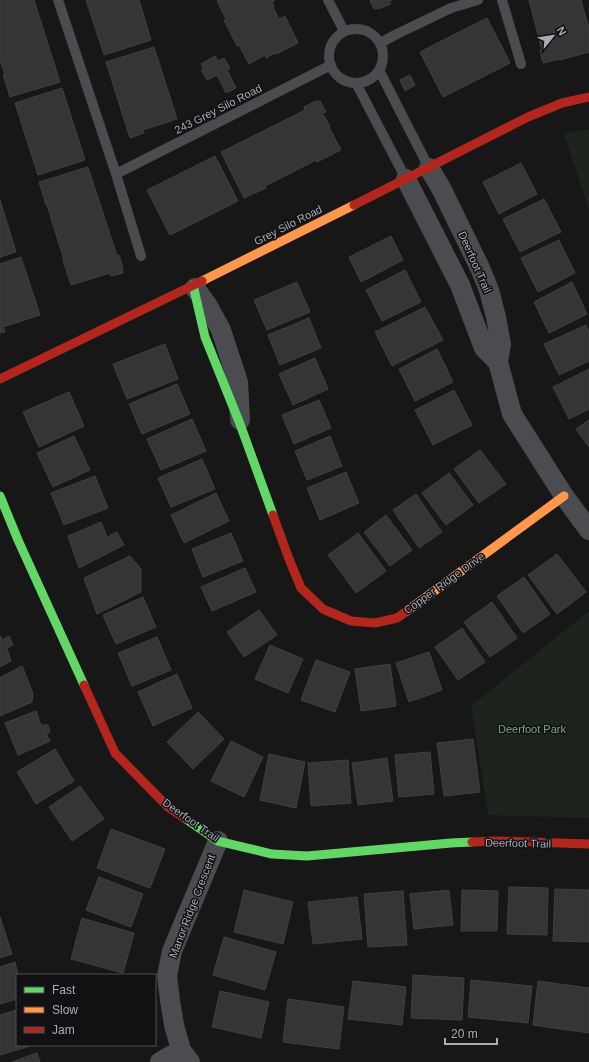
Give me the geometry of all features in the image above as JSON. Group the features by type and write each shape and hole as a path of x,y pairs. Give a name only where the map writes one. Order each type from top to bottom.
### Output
{"street":[{"name":"Grey Silo Road","path":"0,379 429,168 528,117 562,103 589,97"},
{"name":"Deerfoot Trail","path":"429,168 441,188 480,268 489,290 501,344 498,362 512,414 564,496 589,530"},
{"name":"Deerfoot Trail","path":"406,179 460,286 484,348 498,362"},
{"name":"Copper Ridge Drive","path":"193,285 208,306 221,330 238,382 240,424 289,559 302,588 323,609 351,621 375,623 397,618 564,496"},
{"name":"Deerfoot Trail","path":"2,504 115,753 168,807 218,841 272,854 307,856 451,843 498,841 589,844"},
{"name":"Manor Ridge Crescent","path":"186,1056 174,1025 168,976 172,951 218,841"},
{"path":"160,1062 186,1056"}],"lane":[{"path":"58,0 116,174 141,256"},
{"path":"328,0 344,31"},
{"path":"380,43 451,8 478,0"},
{"path":"502,0 521,64"},
{"path":"353,29 363,30 372,34 380,43 383,51 383,61 373,78 364,82 354,83 344,80 336,74 330,66 329,56 331,46 336,37 344,31 353,29"},
{"name":"243 Grey Silo Road","path":"116,174 330,66"},
{"path":"379,70 429,168"},
{"path":"356,83 406,179"}],"green space":[{"path":"589,129 589,209 564,134"},
{"name":"Deerfoot Park","path":"589,611 589,818 488,815 471,706"}],"building":[{"path":"0,0 34,0 60,82 10,97 0,60"},
{"path":"86,0 139,0 151,40 104,55"},
{"path":"275,0 272,2 273,7 279,19 285,16 298,43 266,58 265,55 249,64 239,45 237,46 224,20 226,19 217,1"},
{"path":"370,0 392,0 389,1 391,4 374,9"},
{"path":"529,0 581,0 588,25 589,24 589,52 543,63 540,50 542,50"},
{"path":"487,18 510,63 443,97 420,52"},
{"path":"154,47 177,119 143,130 144,133 130,138 106,62"},
{"path":"215,56 218,61 224,58 230,68 227,70 236,88 226,93 217,75 207,80 201,70 204,69 201,64"},
{"path":"410,75 415,85 405,91 400,80"},
{"path":"62,88 85,160 38,175 15,103"},
{"path":"316,101 320,101 326,112 322,113 341,150 317,162 316,160 265,186 266,188 244,198 221,152 305,110 304,107"},
{"path":"215,156 238,201 170,235 147,190"},
{"path":"521,163 537,194 499,214 483,182"},
{"path":"88,167 117,256 119,255 123,273 111,276 110,273 71,285 39,182"},
{"path":"544,199 561,232 520,252 503,219"},
{"path":"0,200 16,252 0,257"},
{"path":"391,236 403,260 361,282 349,257"},
{"path":"559,240 575,273 538,292 521,258"},
{"path":"21,257 40,315 3,327 5,332 0,333 0,264"},
{"path":"405,270 421,302 382,321 366,290"},
{"path":"297,282 310,312 267,330 254,300"},
{"path":"572,282 587,314 549,333 534,302"},
{"path":"425,307 443,340 392,366 375,332"},
{"path":"309,318 321,348 280,365 268,335"},
{"path":"586,325 589,332 589,361 559,375 544,344"},
{"path":"165,344 178,379 127,399 113,364"},
{"path":"437,349 453,382 415,401 399,369"},
{"path":"315,358 328,389 293,405 279,374"},
{"path":"589,369 589,409 569,419 553,387"},
{"path":"177,384 190,414 142,434 129,404"},
{"path":"454,390 472,425 433,445 415,410"},
{"path":"69,392 84,426 39,447 23,412"},
{"path":"319,400 331,428 294,444 282,415"},
{"path":"192,419 206,451 161,470 147,439"},
{"path":"589,420 589,447 576,429"},
{"path":"74,436 90,470 53,487 37,453"},
{"path":"330,436 342,466 307,480 295,451"},
{"path":"480,450 506,484 479,503 454,469"},
{"path":"202,459 215,489 171,507 158,478"},
{"path":"346,472 359,503 320,520 307,488"},
{"path":"449,473 473,505 446,525 422,493"},
{"path":"95,476 108,508 64,525 51,493"},
{"path":"216,493 229,521 184,543 171,515"},
{"path":"416,494 442,532 419,548 393,510"},
{"path":"386,515 412,550 390,566 364,532"},
{"path":"101,522 107,537 117,532 124,545 79,568 68,536"},
{"path":"231,533 243,561 203,577 192,549"},
{"path":"358,533 386,571 356,593 328,555"},
{"path":"557,554 586,592 557,614 528,575"},
{"path":"130,556 141,569 141,592 97,614 84,578"},
{"path":"245,568 256,592 212,611 201,587"},
{"path":"524,577 550,614 523,633 497,596"},
{"path":"143,597 156,627 116,644 103,615"},
{"path":"492,602 517,638 490,657 464,622"},
{"path":"259,610 277,635 244,657 227,632"},
{"path":"462,628 485,662 458,680 435,647"},
{"path":"0,636 2,640 9,636 13,645 7,648 11,661 0,667"},
{"path":"157,637 171,670 132,686 118,653"},
{"path":"270,645 303,659 288,693 255,679"},
{"path":"429,652 442,690 409,702 396,663"},
{"path":"316,660 350,672 335,712 301,700"},
{"path":"390,664 396,706 361,711 355,669"},
{"path":"22,666 33,693 32,702 0,716 0,678"},
{"path":"177,674 192,708 153,726 138,692"},
{"path":"36,711 41,725 48,725 50,732 46,734 50,741 18,755 5,723"},
{"path":"198,712 224,739 193,769 167,742"},
{"path":"473,739 480,792 444,796 437,743"},
{"path":"231,741 263,757 244,797 211,781"},
{"path":"55,749 74,781 36,804 17,772"},
{"path":"430,752 434,794 399,797 395,755"},
{"path":"269,754 305,762 296,808 260,800"},
{"path":"387,758 393,801 358,805 352,763"},
{"path":"348,760 351,803 311,806 308,763"},
{"path":"80,786 104,819 72,841 49,807"},
{"path":"111,829 165,849 150,888 97,868"},
{"path":"99,877 143,894 131,927 86,910"},
{"path":"509,887 548,888 547,935 507,934"},
{"path":"555,889 589,890 589,942 553,941"},
{"path":"244,890 293,902 283,944 234,932"},
{"path":"449,890 453,925 414,929 410,894"},
{"path":"462,890 498,891 497,931 461,931"},
{"path":"403,891 407,945 368,947 364,894"},
{"path":"357,897 362,939 313,944 308,902"},
{"path":"0,917 12,954 0,958"},
{"path":"82,918 134,933 123,973 71,959"},
{"path":"224,937 276,952 265,990 213,975"},
{"path":"15,962 18,974 16,974 16,999 0,1004 0,967"},
{"path":"413,975 464,978 462,1020 411,1018"},
{"path":"471,980 532,986 528,1023 468,1017"},
{"path":"353,981 406,987 402,1025 348,1019"},
{"path":"538,981 589,988 589,1033 533,1025"},
{"path":"220,991 269,1002 261,1038 212,1027"},
{"path":"288,999 344,1007 339,1049 283,1042"},
{"path":"16,1010 16,1046 30,1046 0,1055 0,1015"},
{"path":"37,1053 40,1062 12,1062"}],"traffic: fast":[{"path":"193,285 205,337 240,424 273,515"},
{"path":"0,496 18,540 84,685"},
{"path":"186,819 218,841 272,854 307,856 472,842"}],"traffic: slow":[{"path":"202,281 354,205"},
{"path":"407,611 564,496"}],"traffic: jam":[{"path":"354,205 528,117 562,103 589,97"},
{"path":"0,379 202,281"},
{"path":"273,515 301,588 323,609 351,621 375,623 397,618 407,611"},
{"path":"84,685 115,753 168,807 186,819"},
{"path":"472,842 498,841 589,844"}]}
